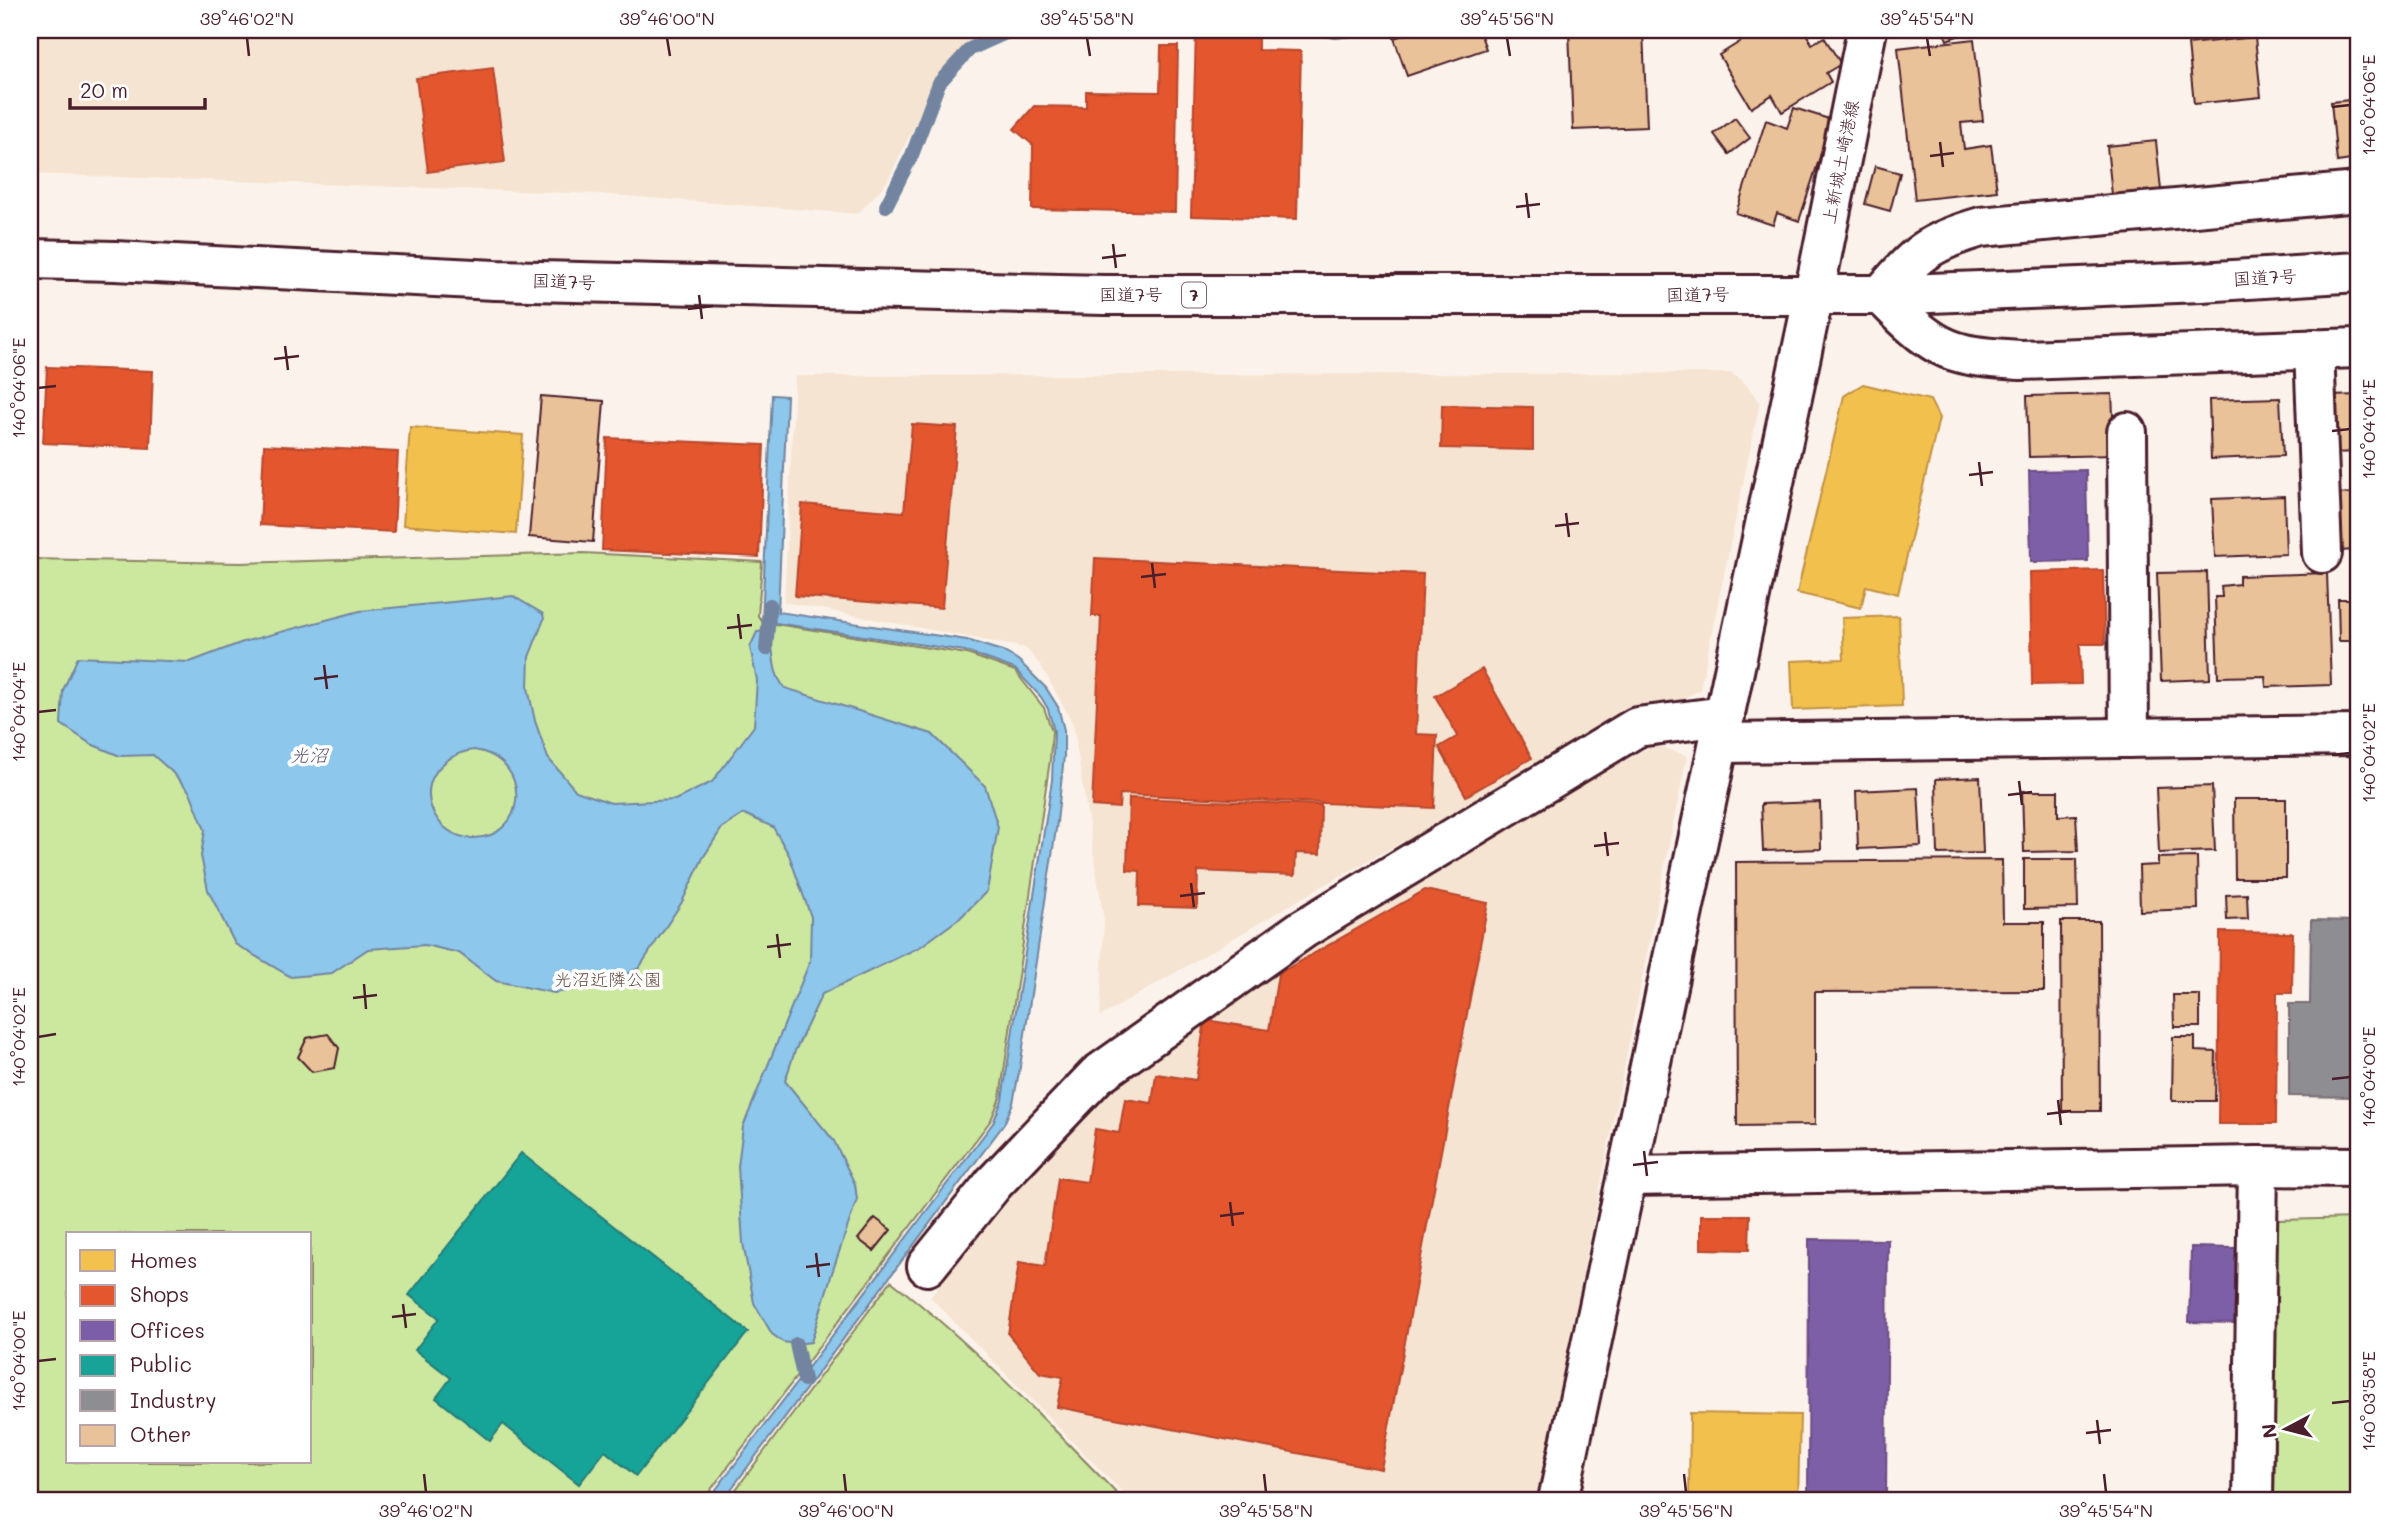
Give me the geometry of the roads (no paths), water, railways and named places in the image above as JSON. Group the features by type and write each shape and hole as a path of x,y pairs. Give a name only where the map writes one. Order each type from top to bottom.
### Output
{"main road":[{"name":"上新城土崎港線","path":"1558,1500 1814,294 1867,30"},
{"path":"2358,192 1981,227 1946,237 1920,252 1881,295 1917,329 1940,345 1972,355 2021,360 2358,348"},
{"name":"国道7号","path":"30,259 495,280 1104,295 1881,295 2201,282 2358,272"},
{"path":"2314,349 2322,553"},
{"path":"2127,432 2129,738"},
{"path":"928,1266 994,1183 1097,1075 1303,929 1637,727 2129,738 2358,735"},
{"path":"2253,1500 2258,1166"},
{"path":"1627,1176 2258,1166 2358,1167"}],"water":[{"path":"772,395 787,396 778,612 967,640 1002,651 1018,660 1046,688 1058,707 1064,730 1064,756 1057,822 1020,1067 1013,1103 1004,1124 723,1500 708,1500 993,1123 1002,1100 1052,780 1054,731 1048,709 1041,697 1015,669 965,651 762,621"},
{"name":"光沼","path":"513,596 543,614 544,619 529,657 528,688 535,721 548,758 576,791 611,803 675,800 712,782 754,726 757,680 750,647 757,632 766,631 777,673 785,688 932,734 985,786 998,827 987,891 960,918 920,947 822,994 795,1051 785,1081 834,1141 855,1184 857,1199 811,1342 783,1342 772,1334 754,1303 743,1243 738,1166 743,1127 810,961 811,917 789,855 773,827 744,814 722,828 703,858 682,902 639,968 604,985 554,993 496,981 459,953 425,945 368,949 332,973 291,977 235,944 208,890 201,856 205,830 190,792 171,771 153,755 120,756 91,744 61,724 63,690 78,657 190,662 243,642 360,611","holes":["474,750 493,756 507,768 514,783 516,798 513,814 504,827 489,835 470,838 460,836 441,824 432,808 429,796 434,774 441,765 461,753"]}],"waterway":[{"path":"886,206 912,155 939,83 970,49 1012,30"},
{"path":"1326,30 1352,30"},
{"path":"766,649 770,605"},
{"path":"796,1344 804,1380"}],"park label":[{"name":"光沼近隣公園","path":"608,980"}]}
